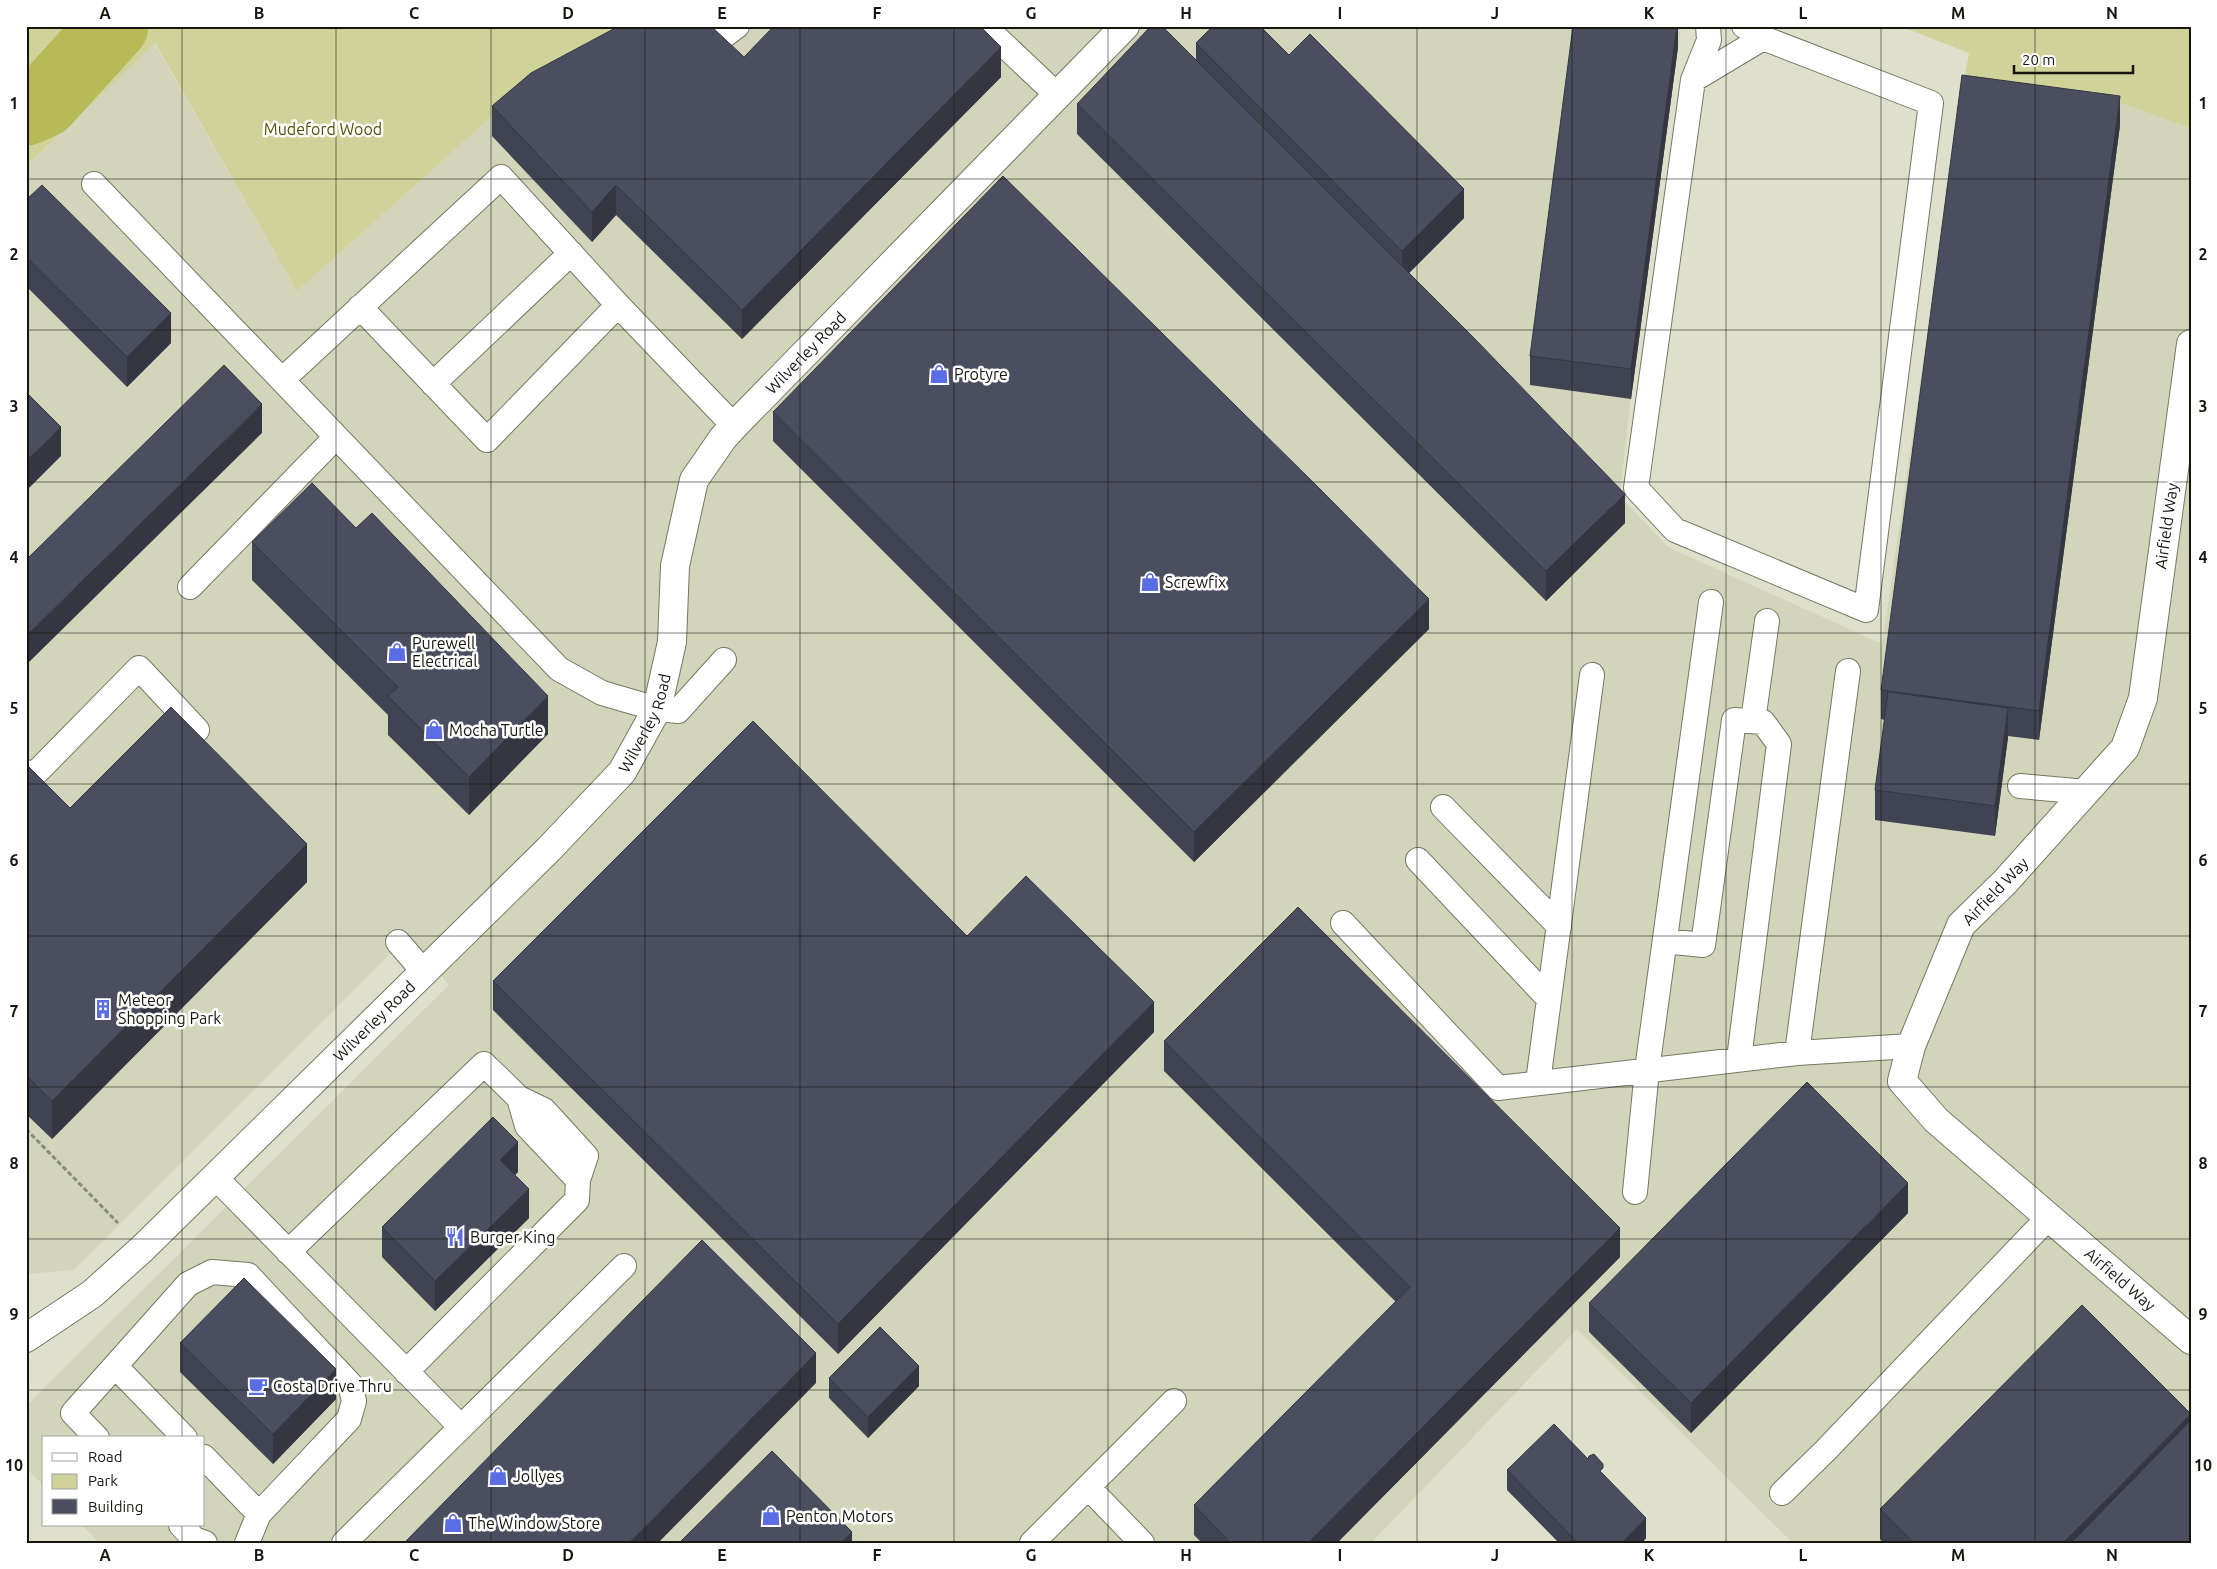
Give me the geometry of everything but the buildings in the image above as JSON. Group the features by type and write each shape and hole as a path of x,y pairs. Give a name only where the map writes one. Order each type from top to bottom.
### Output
{"street":[{"name":"Wilverley Road","path":"26,1338 92,1294 142,1249 549,849 622,772 657,709 672,642 675,566 694,480 723,438 734,426 1125,26"},
{"name":"Airfield Way","path":"2191,344 2143,698 2125,748 2005,882 1961,925 1911,1046 1902,1081 1936,1120 2191,1340"}],"lane":[{"path":"984,26 1057,96"},
{"path":"1692,80 1754,32 1931,103 1866,610 1674,530 1636,488 1692,80 1709,40 1708,26"},
{"path":"282,380 501,177 618,305 734,426"},
{"path":"94,184 558,669 602,693 657,709 678,711 724,660"},
{"path":"433,384 571,253"},
{"path":"360,307 487,440 618,305"},
{"path":"190,588 336,438"},
{"path":"1635,1192 1647,1070 1711,602"},
{"path":"1753,721 1767,621"},
{"path":"26,772 31,778 139,668 197,730"},
{"path":"1797,1052 1848,671"},
{"path":"1538,1082 1592,675"},
{"path":"1664,941 1703,945 1734,720 1763,722 1779,744 1739,1059"},
{"path":"2020,786 2086,792"},
{"path":"1443,807 1559,926"},
{"path":"1418,860 1549,1000"},
{"path":"1343,923 1498,1088 1797,1052 1911,1046"},
{"path":"398,942 424,972"},
{"path":"288,1252 484,1064 519,1098 544,1110 586,1156 578,1180 577,1200 406,1372"},
{"path":"215,1177 460,1426"},
{"path":"1782,1493 1826,1450 2048,1218"},
{"path":"344,1543 460,1426 624,1266"},
{"path":"94,1436 73,1413 188,1284 212,1272 248,1274 350,1384 354,1401 349,1419 259,1514 247,1543"},
{"path":"115,1366 183,1436"},
{"path":"1032,1543 1174,1401"},
{"path":"205,1458 259,1514"},
{"path":"1088,1487 1142,1543"},
{"path":"182,1526 194,1539 205,1543"}],"path":[{"path":"26,1128 142,1249"}],"shaded area":[{"path":"645,26 1681,26 1630,402 1620,496 1668,547 1882,644 1965,77 2120,103 2191,128 2191,1543 1793,1543 1577,1329 1371,1543 99,1543 83,1526 205,1526 205,1436 42,1436 42,1484 26,1468 26,1406 449,985 409,935 74,1270 26,1274 26,166 154,43 297,291 510,100"}],"green space":[{"name":"Mudeford Wood","path":"26,26 645,26 510,100 297,291 155,43 26,166"},
{"path":"1900,26 2191,26 2191,128 2120,103 1965,77 1969,53"}],"waterway":[{"path":"26,110 44,102 113,26"}],"place":[{"name":"Protyre","path":"939,374"},
{"name":"Screwfix","path":"1150,582"},
{"name":"Purewell Electrical","path":"397,652"},
{"name":"Mocha Turtle","path":"434,730"},
{"name":"Meteor Shopping Park","path":"103,1009"},
{"name":"Burger King","path":"455,1237"},
{"name":"Costa Drive Thru","path":"258,1386"},
{"name":"Jollyes","path":"498,1476"},
{"name":"Penton Motors","path":"771,1516"},
{"name":"The Window Store","path":"453,1523"}]}
